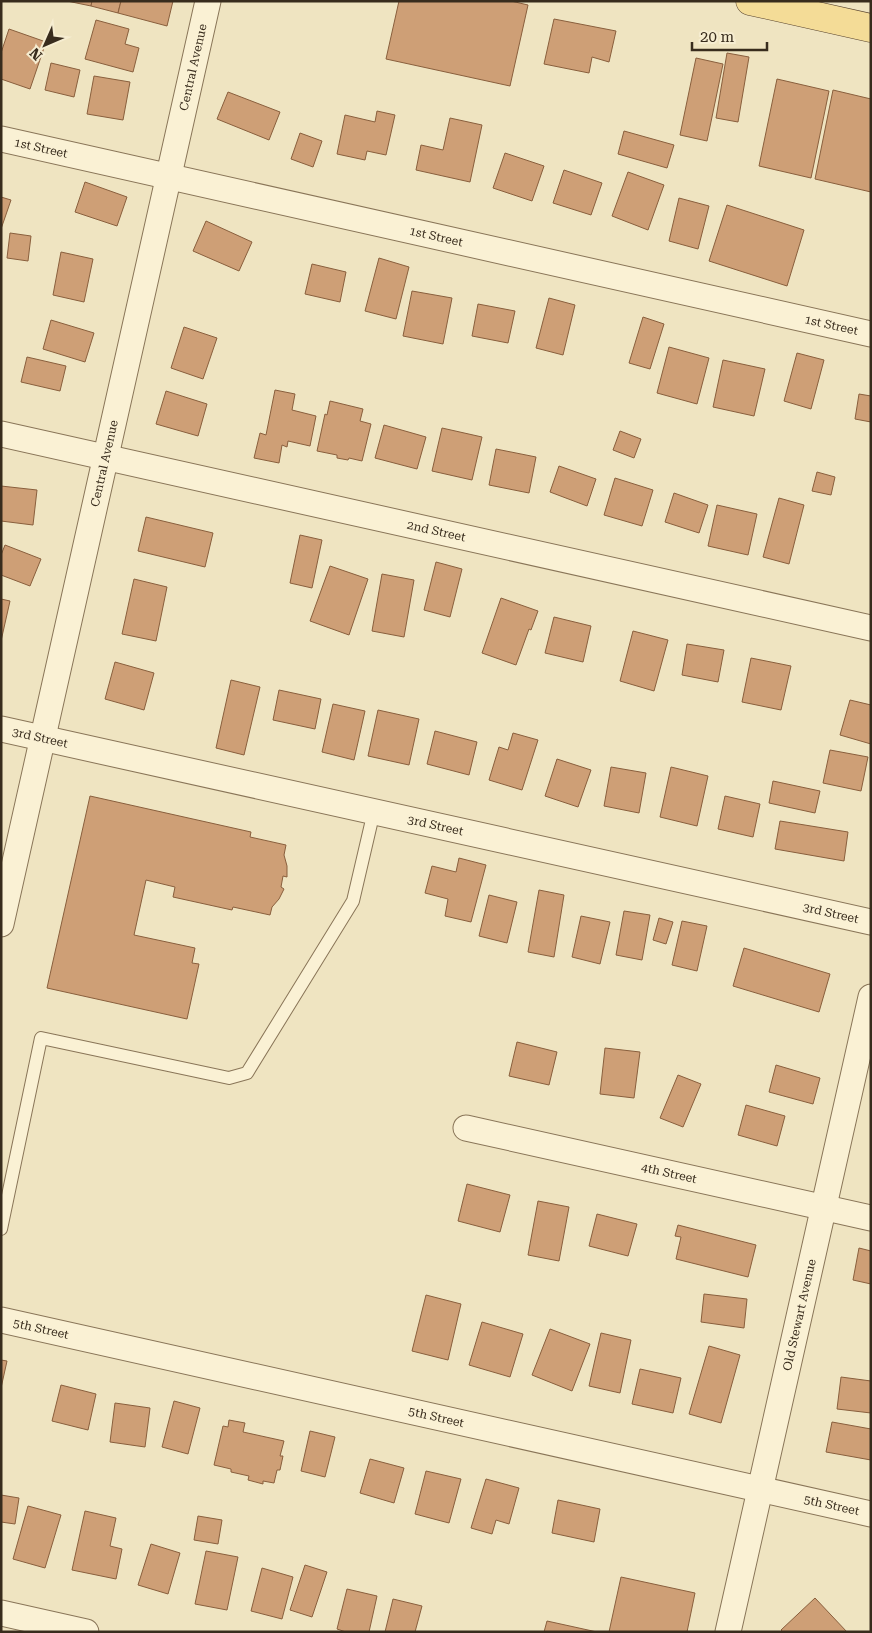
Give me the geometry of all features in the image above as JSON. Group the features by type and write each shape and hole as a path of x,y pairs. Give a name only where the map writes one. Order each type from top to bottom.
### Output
{"main road":[{"path":"750,1 871,28"}],"street":[{"name":"Central Avenue","path":"1,924 208,1"},
{"name":"1st Street","path":"1,139 871,334"},
{"name":"2nd Street","path":"1,434 871,628"},
{"name":"3rd Street","path":"1,729 871,922"},
{"name":"Old Stewart Avenue","path":"728,1632 871,997"},
{"name":"4th Street","path":"466,1128 871,1218"},
{"name":"5th Street","path":"1,1320 871,1514"},
{"path":"1,1613 86,1632"}],"lane":[{"path":"1,1229 6,1178 41,1038 229,1078 247,1073 353,901 374,812"}],"building":[{"path":"67,1 92,1 91,6"},
{"path":"92,1 121,1 118,13 91,6"},
{"path":"121,1 173,1 167,26 118,13"},
{"path":"399,1 511,1 528,5 510,86 386,59"},
{"path":"554,19 616,31 609,62 592,57 589,73 544,64"},
{"path":"96,20 129,29 125,44 139,48 133,72 85,59"},
{"path":"9,29 46,42 30,89 1,79 1,53"},
{"path":"727,53 749,57 738,122 716,118"},
{"path":"696,58 723,64 707,141 680,135"},
{"path":"51,63 80,70 74,97 45,90"},
{"path":"94,76 130,82 123,120 87,114"},
{"path":"777,79 829,91 811,178 759,166"},
{"path":"833,90 871,99 871,192 815,179"},
{"path":"228,92 280,112 269,140 217,119"},
{"path":"377,111 395,115 386,155 367,151 365,160 337,154 345,115 375,122"},
{"path":"450,118 482,125 470,182 416,170 421,145 443,150"},
{"path":"624,131 674,145 667,168 618,154"},
{"path":"300,133 322,141 313,167 291,159"},
{"path":"505,153 544,166 532,201 493,188"},
{"path":"564,170 602,183 591,215 553,203"},
{"path":"628,172 664,185 648,230 612,216"},
{"path":"85,182 127,197 117,226 75,212"},
{"path":"1,197 11,200 1,229"},
{"path":"679,198 709,206 698,249 669,241"},
{"path":"727,205 804,230 787,286 709,261"},
{"path":"206,221 252,242 239,271 193,251"},
{"path":"10,233 31,236 28,261 7,258"},
{"path":"61,252 93,259 84,302 53,295"},
{"path":"379,258 409,267 396,319 365,311"},
{"path":"312,264 346,272 340,302 305,294"},
{"path":"412,291 452,298 443,344 403,336"},
{"path":"549,298 575,305 563,355 536,348"},
{"path":"478,304 515,311 508,343 472,336"},
{"path":"643,317 664,324 650,369 629,363"},
{"path":"51,320 94,333 85,362 43,349"},
{"path":"184,327 217,338 203,379 171,368"},
{"path":"669,347 709,358 697,404 657,393"},
{"path":"797,353 824,360 811,409 784,401"},
{"path":"27,357 66,366 60,391 21,382"},
{"path":"723,360 765,369 754,416 713,407"},
{"path":"275,390 295,394 292,410 316,416 310,446 288,441 287,447 282,445 279,463 254,458 260,433 266,435"},
{"path":"166,391 207,404 198,436 156,424"},
{"path":"859,394 871,396 871,422 855,419"},
{"path":"330,401 363,409 360,421 371,424 362,461 337,458 337,455 317,451 325,414 327,415"},
{"path":"384,425 426,437 417,469 375,458"},
{"path":"442,428 482,437 472,480 432,471"},
{"path":"620,431 641,439 634,458 613,450"},
{"path":"496,449 536,457 529,493 489,485"},
{"path":"559,466 596,479 587,506 550,492"},
{"path":"817,472 835,477 831,495 812,491"},
{"path":"615,478 653,490 642,526 604,515"},
{"path":"1,486 37,490 33,525 1,521"},
{"path":"674,493 708,505 699,533 665,522"},
{"path":"779,498 804,505 789,564 763,557"},
{"path":"717,505 757,514 748,555 708,546"},
{"path":"146,517 213,533 205,567 138,551"},
{"path":"300,535 322,540 312,588 290,583"},
{"path":"5,545 41,559 30,586 1,575 1,555"},
{"path":"436,562 462,569 450,617 424,610"},
{"path":"330,566 368,579 349,635 310,621"},
{"path":"382,574 414,580 404,637 372,631"},
{"path":"134,579 167,587 156,641 122,634"},
{"path":"501,598 538,611 531,630 529,629 516,665 482,653"},
{"path":"1,599 10,601 1,641"},
{"path":"554,617 591,626 583,662 545,653"},
{"path":"633,631 668,640 654,691 620,681"},
{"path":"687,644 724,650 718,682 682,675"},
{"path":"751,658 791,666 781,710 742,702"},
{"path":"115,662 154,673 144,710 105,699"},
{"path":"231,680 260,687 244,755 216,748"},
{"path":"279,690 321,699 315,729 273,720"},
{"path":"850,700 871,705 871,744 840,735"},
{"path":"333,704 365,711 354,760 322,752"},
{"path":"378,710 419,719 409,765 368,756"},
{"path":"435,731 477,742 469,775 427,764"},
{"path":"513,733 538,740 522,790 489,780 499,747 508,750"},
{"path":"830,750 868,757 861,791 823,783"},
{"path":"557,759 591,770 578,807 545,796"},
{"path":"611,767 646,773 639,813 604,806"},
{"path":"671,767 708,776 697,826 660,817"},
{"path":"773,781 820,791 815,813 769,803"},
{"path":"90,796 251,832 250,837 286,845 284,855 287,877 283,876 281,887 284,889 272,907 270,915 233,907 232,910 173,897 175,887 146,880 134,935 195,948 192,963 199,964 187,1019 47,988"},
{"path":"725,796 760,804 753,837 718,829"},
{"path":"780,821 848,832 844,861 775,849"},
{"path":"459,858 486,865 471,922 445,916 448,899 425,893 432,866 456,872"},
{"path":"539,890 564,895 554,957 528,952"},
{"path":"489,895 517,902 507,943 479,936"},
{"path":"624,911 650,915 642,960 616,955"},
{"path":"581,916 610,922 600,964 572,957"},
{"path":"659,918 673,922 666,944 653,940"},
{"path":"682,921 707,926 697,971 672,965"},
{"path":"744,948 830,974 819,1012 733,986"},
{"path":"517,1042 557,1052 549,1085 509,1076"},
{"path":"605,1048 640,1052 634,1098 600,1094"},
{"path":"776,1065 820,1078 813,1104 769,1092"},
{"path":"678,1075 701,1084 683,1127 660,1118"},
{"path":"746,1105 785,1116 777,1146 738,1135"},
{"path":"467,1184 510,1195 500,1232 458,1221"},
{"path":"538,1201 569,1207 559,1261 528,1255"},
{"path":"597,1214 637,1224 628,1256 589,1246"},
{"path":"678,1225 756,1245 748,1277 676,1259 681,1237 675,1236"},
{"path":"859,1248 871,1251 871,1284 853,1280"},
{"path":"704,1294 747,1299 744,1328 701,1322"},
{"path":"426,1295 461,1304 448,1360 412,1351"},
{"path":"482,1322 523,1334 510,1377 469,1365"},
{"path":"550,1329 590,1344 572,1391 532,1375"},
{"path":"601,1333 631,1340 620,1393 589,1386"},
{"path":"709,1346 740,1355 721,1423 689,1414"},
{"path":"1,1360 7,1361 1,1388"},
{"path":"640,1369 681,1378 673,1413 632,1404"},
{"path":"841,1377 871,1381 871,1413 837,1409"},
{"path":"61,1385 96,1394 88,1430 52,1421"},
{"path":"174,1401 200,1408 188,1454 162,1447"},
{"path":"115,1403 150,1408 145,1447 110,1442"},
{"path":"229,1420 245,1423 243,1432 284,1441 280,1456 283,1456 280,1470 277,1470 274,1483 263,1481 263,1484 248,1480 249,1476 231,1472 231,1469 214,1465 223,1426 228,1427"},
{"path":"832,1422 871,1429 871,1460 826,1452"},
{"path":"310,1431 335,1437 325,1477 301,1471"},
{"path":"370,1459 404,1468 394,1503 360,1493"},
{"path":"426,1471 461,1479 449,1523 415,1514"},
{"path":"486,1479 519,1488 509,1524 496,1520 492,1534 471,1528"},
{"path":"1,1495 19,1498 15,1524 1,1522"},
{"path":"558,1500 600,1509 594,1542 552,1533"},
{"path":"28,1506 61,1515 45,1568 13,1559"},
{"path":"85,1511 116,1518 110,1546 122,1549 116,1579 72,1570"},
{"path":"198,1516 222,1520 218,1544 194,1540"},
{"path":"151,1544 180,1553 168,1594 138,1585"},
{"path":"206,1551 238,1557 227,1610 195,1604"},
{"path":"305,1565 327,1572 312,1617 290,1610"},
{"path":"262,1568 293,1577 282,1619 251,1611"},
{"path":"621,1577 695,1593 687,1632 609,1632"},
{"path":"347,1589 377,1596 369,1632 346,1632 337,1629"},
{"path":"815,1598 847,1632 783,1632 781,1630"},
{"path":"393,1599 422,1606 415,1632 385,1632"},
{"path":"547,1621 597,1632 544,1632"}]}
